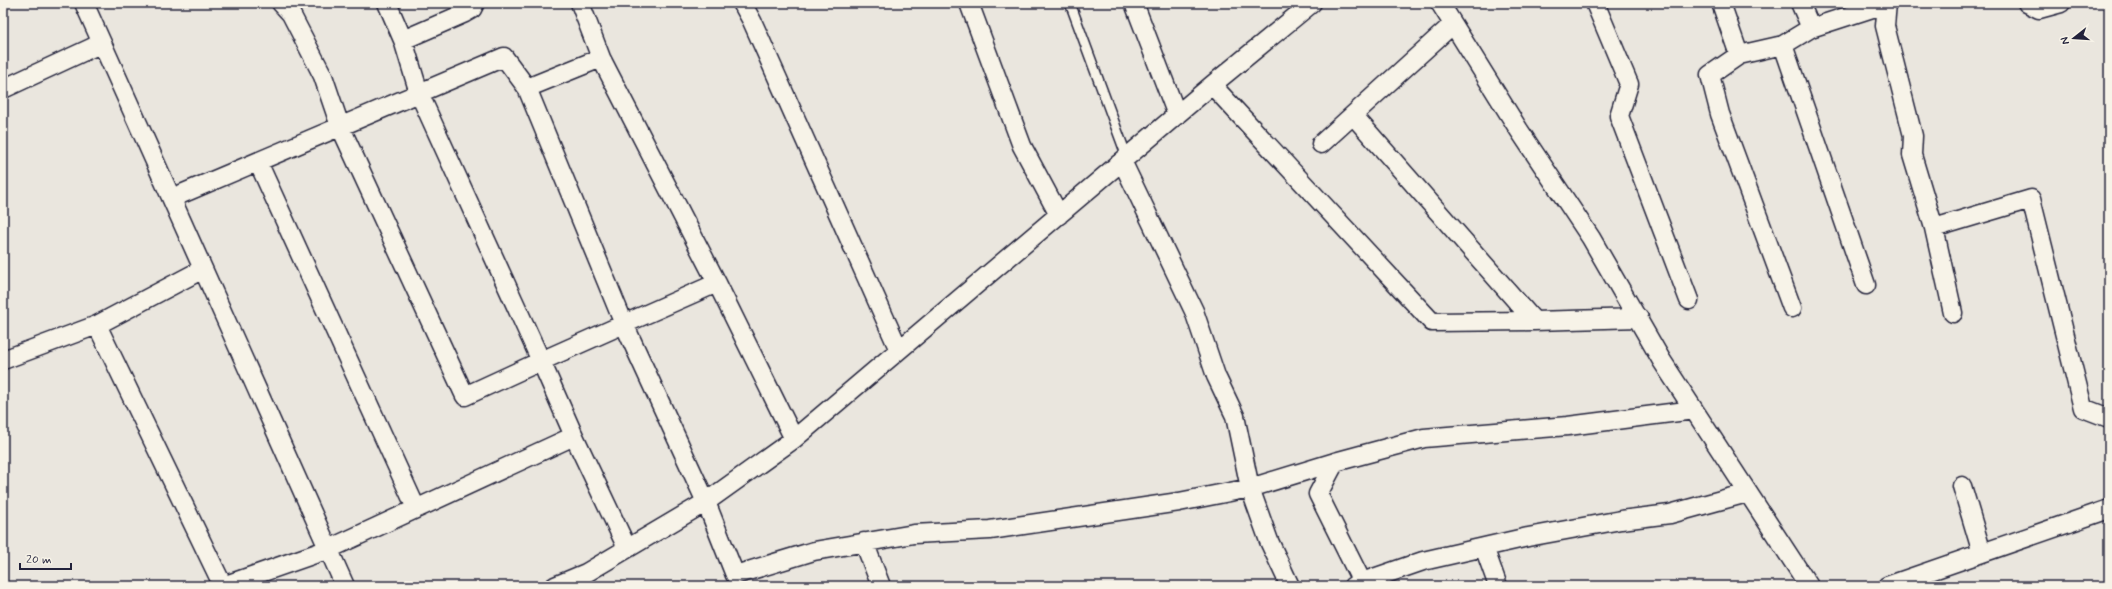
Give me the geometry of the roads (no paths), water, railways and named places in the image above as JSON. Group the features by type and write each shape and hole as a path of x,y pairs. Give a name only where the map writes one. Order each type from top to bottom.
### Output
{"street":[{"path":"84,3 345,586"},
{"path":"281,3 291,14 323,76 340,126 464,396 717,283"},
{"path":"387,3 403,40 420,93 574,436 627,548"},
{"path":"403,40 466,13 472,9 475,3"},
{"path":"580,3 601,58 717,283 794,439"},
{"path":"742,3 755,28 899,350"},
{"path":"969,3 1022,146 1058,215"},
{"path":"1134,3 1177,115"},
{"path":"555,586 590,579 627,548 706,502 794,439 1212,85 1312,3"},
{"path":"1440,3 1519,130 1591,238 1639,318 1662,361 1809,586"},
{"path":"1595,3 1629,84 1618,116 1689,300"},
{"path":"1721,3 1739,55"},
{"path":"1800,3 1811,28"},
{"path":"1792,308 1720,114 1710,80 1710,75 1739,55 1783,44 1811,28 1887,3 1886,26 1913,136 1912,155 1934,228 1953,312"},
{"path":"2027,3 2038,9 2061,3"},
{"path":"1321,144 1453,24"},
{"path":"3,89 102,43"},
{"path":"1783,44 1866,285"},
{"path":"172,198 504,57 527,88 624,324 706,502 737,580 814,551 864,542 914,534 990,530 1179,502 1250,488 1335,462 1424,438 1568,426 1694,410"},
{"path":"527,88 601,58"},
{"path":"1212,85 1432,322 1639,318"},
{"path":"1353,115 1534,321"},
{"path":"1125,159 1194,311 1216,376 1234,416 1250,488 1269,541 1290,586"},
{"path":"258,162 416,508"},
{"path":"1934,228 2031,199 2083,408 2109,418"},
{"path":"3,360 97,325 203,269"},
{"path":"97,325 224,586 329,549 574,436"},
{"path":"1335,462 1318,494 1357,584 1423,561 1484,547 1621,520 1670,514 1747,493"},
{"path":"1962,486 1982,553"},
{"path":"1888,586 2109,509"},
{"path":"864,542 882,586"},
{"path":"1484,547 1498,586"}],"lane":[{"path":"1070,3 1125,159"}]}
